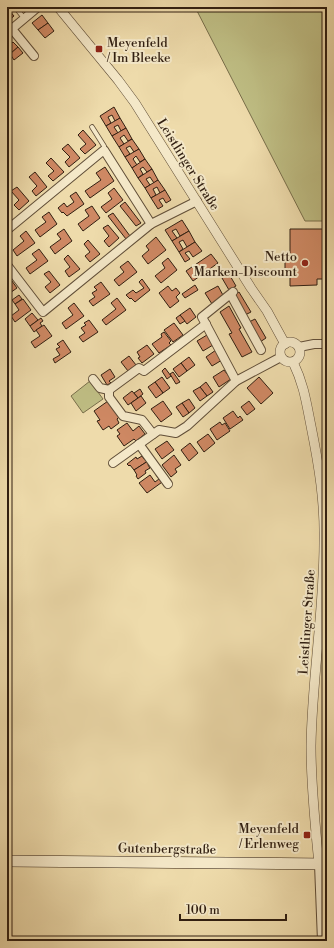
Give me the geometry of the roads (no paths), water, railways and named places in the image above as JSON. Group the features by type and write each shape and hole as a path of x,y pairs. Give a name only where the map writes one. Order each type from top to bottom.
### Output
{"main road":[{"name":"Gutenbergstraße","path":"7,861 323,864"}],"street":[{"path":"34,56 9,31 38,7"},
{"name":"Leistlinger Straße","path":"58,7 118,80 134,103 267,311 285,344"},
{"path":"7,230 104,150 151,224"},
{"path":"7,265 43,312 151,224 197,201"},
{"path":"236,381 202,317 232,294 262,350"},
{"path":"93,379 100,388 109,390 139,368 144,371 206,324"},
{"path":"294,343 299,348 299,357 293,362 286,362 281,357 281,348 285,344 294,343"},
{"path":"299,348 314,344 326,344"},
{"path":"113,463 159,430 176,433 188,426 236,381 281,357"},
{"name":"Leistlinger Straße","path":"293,362 305,393 321,479 323,506 324,543 322,592 311,746 313,800 323,864"},
{"path":"109,390 109,397 123,416 142,420 153,434"},
{"path":"139,444 168,484"},
{"path":"322,941 323,864"}],"lane":[{"path":"17,7 16,8 24,18"},
{"path":"92,127 104,146 104,150"},
{"path":"326,289 326,344"}],"place":[{"name":"Meyenfeld / Im Bleeke","path":"99,49"},
{"name":"Netto Marken-Discount","path":"305,263"},
{"name":"Meyenfeld / Erlenweg","path":"307,835"}]}
